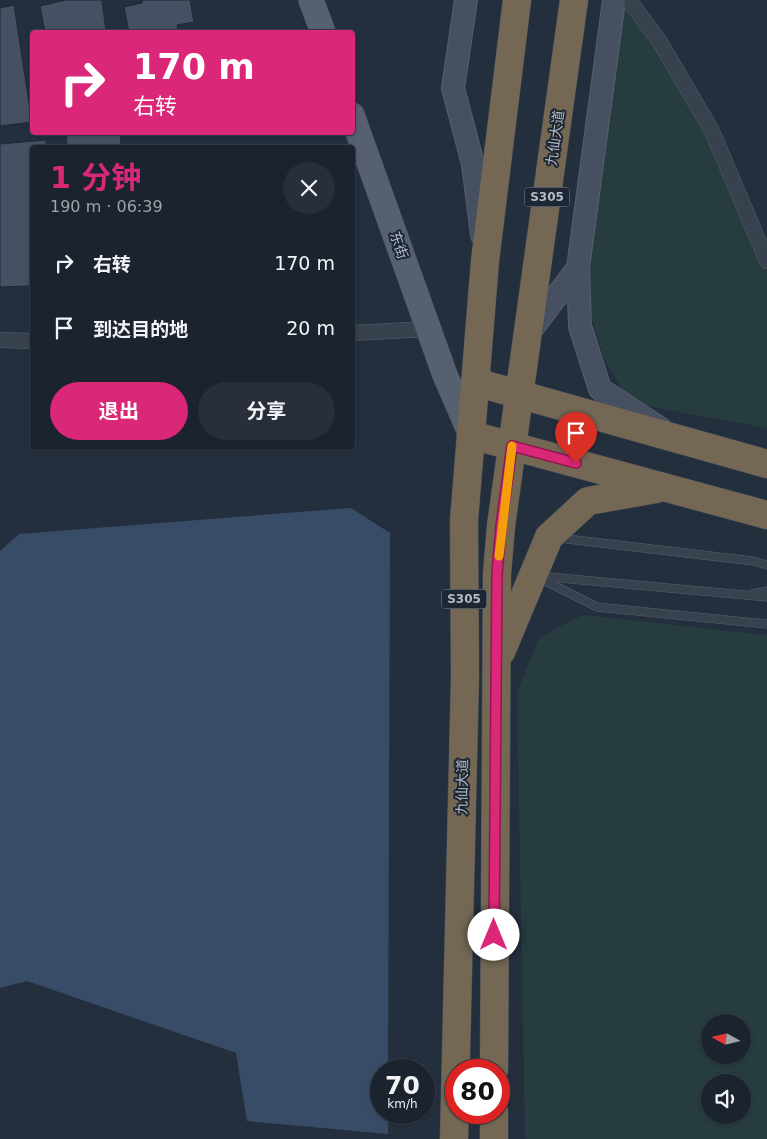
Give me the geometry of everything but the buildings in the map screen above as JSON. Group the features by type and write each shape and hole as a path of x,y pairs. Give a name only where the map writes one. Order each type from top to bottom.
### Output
{"highway":[{"name":"S305","path":"471,435 485,261 517,0"},
{"name":"九仙大道","path":"519,394 574,0"},
{"path":"475,382 767,464"},
{"name":"S305","path":"494,1059 497,574 501,526 519,394"},
{"name":"九仙大道","path":"454,1139 465,686 464,521 471,435"},
{"path":"471,435 767,515"},
{"path":"496,665 549,537 588,502 664,487"},
{"path":"494,1124 494,1139"}],"main road":[{"path":"311,0 322,30"},
{"name":"东街","path":"355,123 445,375"},
{"path":"445,375 475,382"},
{"name":"S305","path":"445,375 471,435"}],"street":[{"path":"466,0 453,88 473,164 485,261"},
{"path":"614,0 578,268 580,326 600,390 674,438"},
{"path":"629,0 660,42 712,131 767,261"},
{"path":"528,334 578,268"},
{"path":"355,333 429,329"},
{"path":"0,340 30,342"}],"lane":[{"path":"549,537 753,561 767,565"},
{"path":"533,575 767,597"},
{"path":"533,575 597,607 767,624"},
{"path":"746,595 767,590"}],"green space":[{"path":"614,0 629,0 712,131 767,261 767,428 630,403 603,357 578,268"},
{"path":"582,615 767,635 767,1139 525,1139 517,692 539,638"}],"water":[{"path":"351,508 390,533 388,1059 370,1059 370,1124 388,1124 388,1134 247,1121 236,1053 27,981 0,988 0,551 19,534"}],"slow traffic":[{"path":"499,556 501,526 512,446"}],"route":[{"path":"494,935 497,574 501,526 512,446 576,463"}]}
